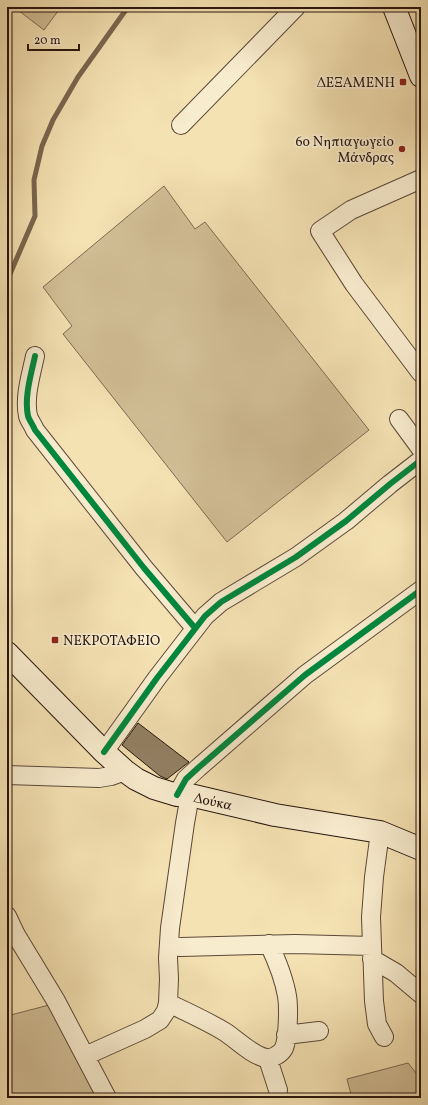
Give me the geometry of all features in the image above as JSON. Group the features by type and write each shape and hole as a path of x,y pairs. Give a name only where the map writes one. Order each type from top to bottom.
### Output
{"main road":[{"path":"394,7 421,76"},
{"name":"Δούκα","path":"7,652 104,752 136,779 154,788 275,815 380,832 421,849"}],"street":[{"path":"181,125 296,7"},
{"path":"421,179 351,210 320,231 354,284 421,373"},
{"path":"35,356 27,405 28,417 36,430 144,568 196,628"},
{"path":"399,419 421,449"},
{"path":"104,752 157,678 205,616 221,602 296,557 346,520 421,460"},
{"path":"85,1056 145,1029 160,1020 166,1011 168,1003 170,928 183,836 183,795 186,779 305,676 421,590"},
{"path":"7,775 99,778 125,771"},
{"path":"380,832 371,917 374,1001 377,1024 384,1037"},
{"path":"7,916 16,935 59,1007 107,1098"},
{"path":"168,1003 227,1033 261,1057 268,1059 278,1055 284,1048 288,1024 287,998 279,965 269,944"},
{"path":"169,946 295,944 372,952 421,994"},
{"path":"286,1035 319,1031"},
{"path":"268,1059 278,1090"}],"shaded area":[{"path":"14,7 61,7 44,30"},
{"path":"164,186 195,229 205,222 369,430 227,542 63,334 72,326 43,287"},
{"path":"49,1005 98,1098 7,1098 7,1016"},
{"path":"408,1063 421,1079 421,1098 352,1098 347,1079"}],"building":[{"path":"138,723 189,762 167,779 160,776 122,745"}],"waterway":[{"path":"7,281 35,216 34,180 42,146 53,120 78,77 128,7"}],"cycle path":[{"path":"35,356 28,386 27,401 28,416 35,430 144,568 195,628"},
{"path":"104,752 157,678 205,616 221,602 296,557 346,521 421,460"},
{"path":"177,795 186,779 305,675 421,590"}],"place":[{"name":"ΔΕΞΑΜΕΝΗ","path":"403,82"},
{"name":"6ο Νηπιαγωγείο Μάνδρας","path":"402,149"},
{"name":"ΝΕΚΡΟΤΑΦΕΙΟ","path":"55,640"}]}
